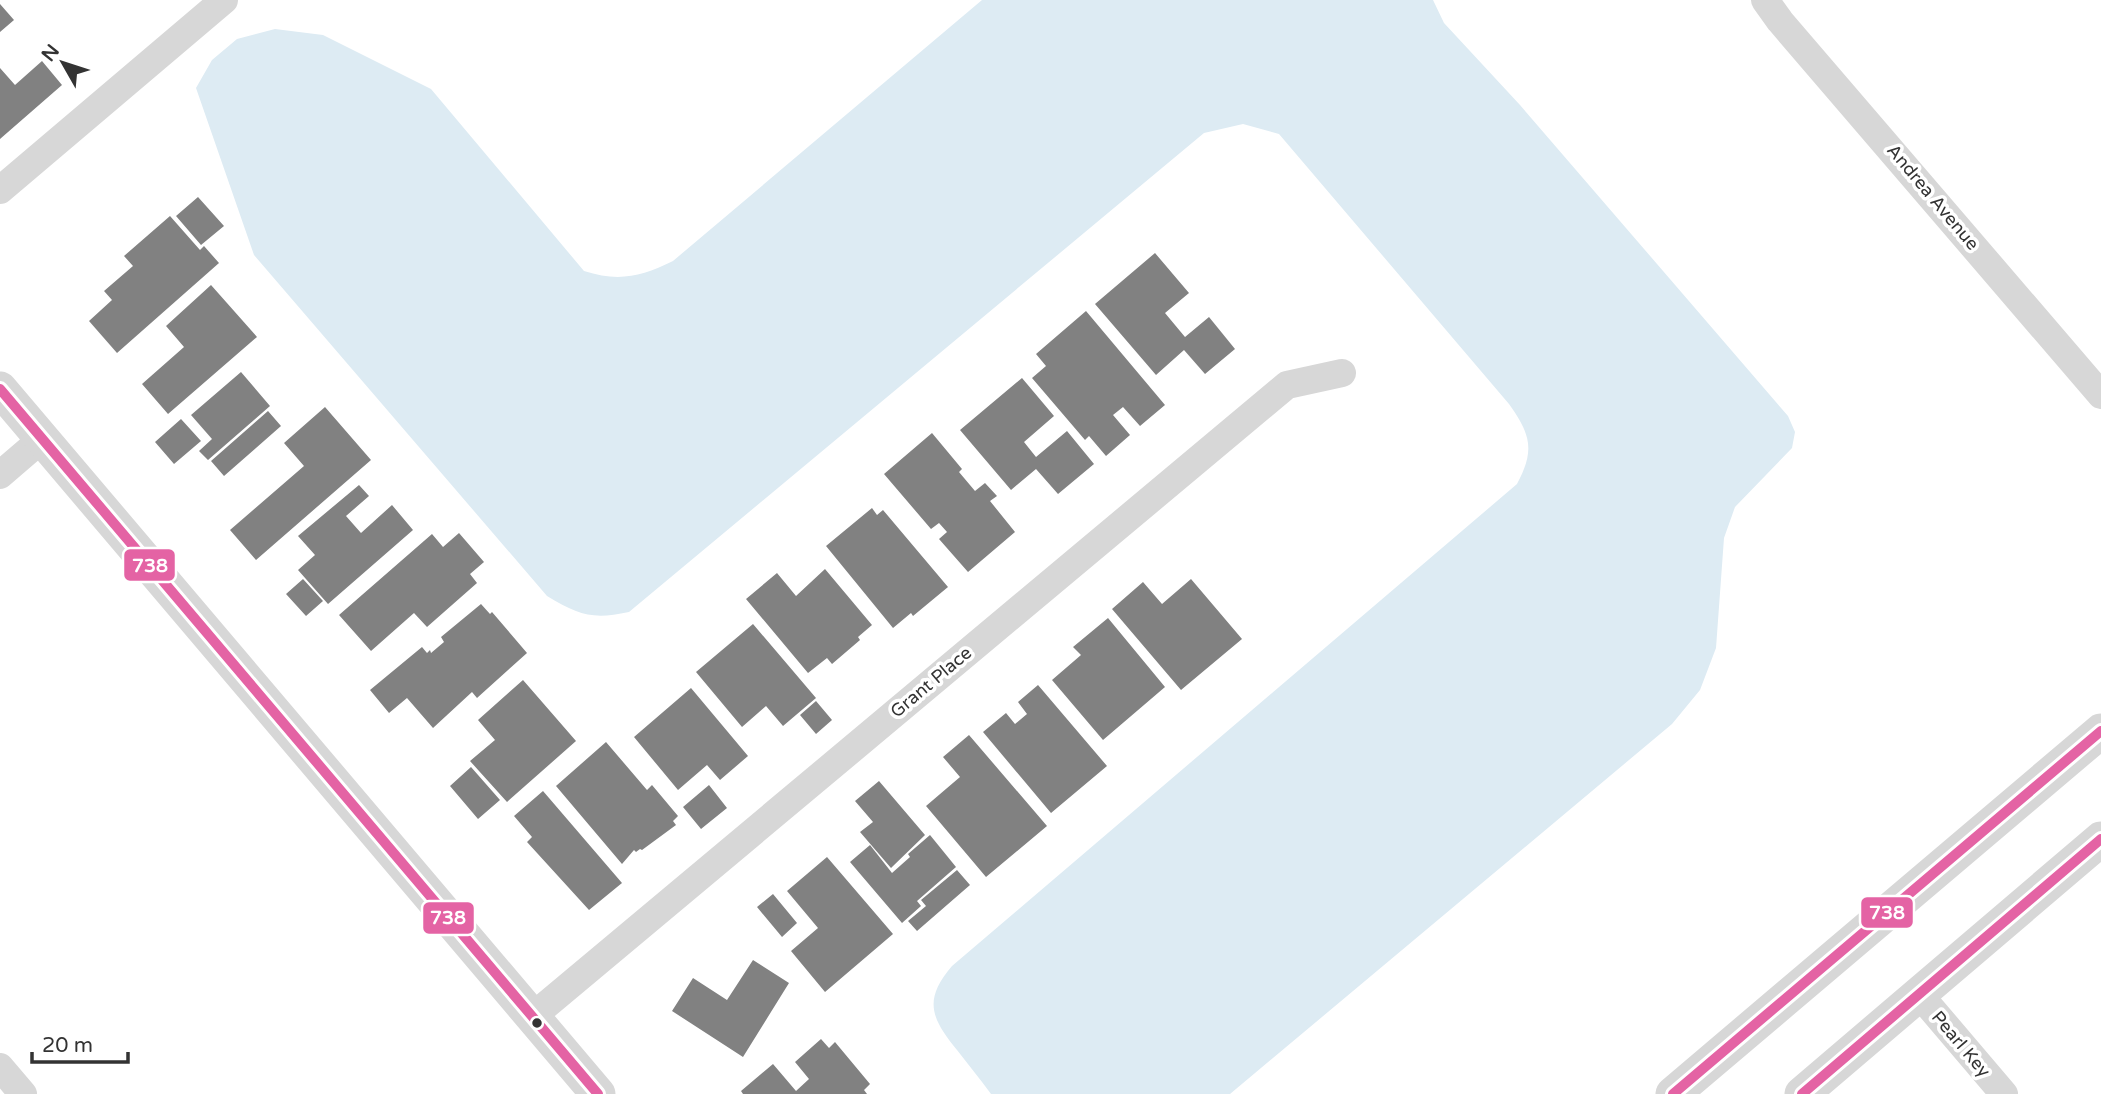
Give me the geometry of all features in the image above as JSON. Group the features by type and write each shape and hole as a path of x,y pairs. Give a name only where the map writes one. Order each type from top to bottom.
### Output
{"street":[{"path":"0,190 224,0"},
{"name":"Andrea Avenue","path":"1765,0 1780,21 2101,395"},
{"name":"Grant Place","path":"533,1016 1287,384 1342,373"},
{"path":"2,396 43,438 598,1094"},
{"path":"0,475 43,438"},
{"path":"1673,1094 2101,731"},
{"path":"1802,1094 2101,839"},
{"name":"Pearl Key","path":"1918,993 2004,1094"},
{"path":"0,1067 23,1094"}],"shaded area":[{"path":"982,0 1433,0 1444,23 1520,105 1788,416 1795,432 1792,448 1735,507 1724,538 1716,648 1700,690 1672,724 1230,1094 991,1094 941,1028 936,1018 934,999 943,978 952,966 1517,484 1523,472 1528,443 1522,425 1509,404 1279,134 1243,124 1204,133 629,612 605,616 577,612 547,596 254,255 196,88 212,60 237,39 275,29 323,35 431,89 584,271 608,276 629,276 673,261"}],"building":[{"path":"0,4 14,20 0,32"},
{"path":"42,61 62,85 0,139 0,68 15,85"},
{"path":"198,197 224,226 201,245 176,216"},
{"path":"170,216 200,250 204,246 219,263 117,353 89,321 112,300 104,291 133,266 124,256"},
{"path":"1155,253 1189,293 1165,313 1185,337 1209,317 1235,349 1205,374 1184,350 1156,375 1095,304"},
{"path":"211,285 257,337 168,414 142,384 184,347 166,326"},
{"path":"1086,311 1165,405 1140,426 1123,407 1113,415 1130,435 1106,456 1089,436 1085,440 1032,378 1046,366 1036,354"},
{"path":"241,372 270,406 208,460 199,451 212,439 191,415"},
{"path":"1022,378 1054,416 1024,442 1036,457 1067,431 1094,464 1058,494 1036,469 1011,490 960,430"},
{"path":"325,407 371,460 256,560 230,530 304,466 284,443"},
{"path":"268,411 281,426 224,476 211,461"},
{"path":"181,419 201,441 174,464 155,442"},
{"path":"932,433 962,469 959,472 975,491 985,483 997,496 990,501 1015,532 968,572 939,539 947,532 939,523 931,529 884,474"},
{"path":"359,485 369,496 346,516 361,533 392,505 413,530 328,604 298,570 315,555 298,536"},
{"path":"872,508 877,515 883,510 948,587 913,616 911,613 893,628 826,546"},
{"path":"459,533 484,562 470,574 477,583 427,627 414,613 371,651 339,615 432,534 443,547"},
{"path":"825,569 872,625 858,637 860,640 832,664 827,658 808,673 746,599 777,573 796,596"},
{"path":"303,579 323,601 306,616 286,594"},
{"path":"1191,579 1242,639 1181,690 1112,609 1143,582 1162,604"},
{"path":"481,604 490,614 492,612 527,653 477,698 472,692 433,728 407,698 389,713 370,690 422,647 427,653 430,650 431,653 444,642 441,637"},
{"path":"1108,618 1165,687 1103,740 1052,680 1081,655 1073,647"},
{"path":"753,624 816,698 783,726 766,706 742,727 696,672"},
{"path":"523,680 576,741 507,802 470,761 495,740 478,720"},
{"path":"1038,685 1107,766 1051,813 983,732 1006,713 1015,724 1027,714 1018,702"},
{"path":"691,688 748,756 720,780 707,765 678,790 634,737"},
{"path":"816,701 832,720 816,734 800,715"},
{"path":"969,735 1047,826 986,877 926,806 960,777 943,757"},
{"path":"606,742 647,790 652,785 678,816 673,821 676,825 642,850 634,850 622,864 556,786"},
{"path":"471,767 500,800 478,819 450,786"},
{"path":"879,781 925,835 891,868 860,832 873,822 855,801"},
{"path":"709,785 727,808 701,829 683,807"},
{"path":"543,791 622,883 589,910 527,842 532,837 514,816"},
{"path":"930,835 956,867 917,901 921,906 902,923 850,862 870,845 892,873 910,857 908,854"},
{"path":"827,857 893,934 825,992 791,951 818,928 787,891"},
{"path":"957,870 970,885 917,931 908,921 926,906 921,900"},
{"path":"773,894 797,923 782,937 757,907"},
{"path":"753,960 789,983 743,1057 672,1011 693,978 727,1000"},
{"path":"821,1039 829,1048 835,1042 870,1084 864,1090 867,1094 743,1094 741,1091 773,1064 796,1091 809,1079 795,1062"}],"transit line":[{"name":"738","path":"0,389 598,1094"},
{"name":"738","path":"1673,1094 2101,731"},
{"name":"738","path":"1802,1094 2101,839"}]}
